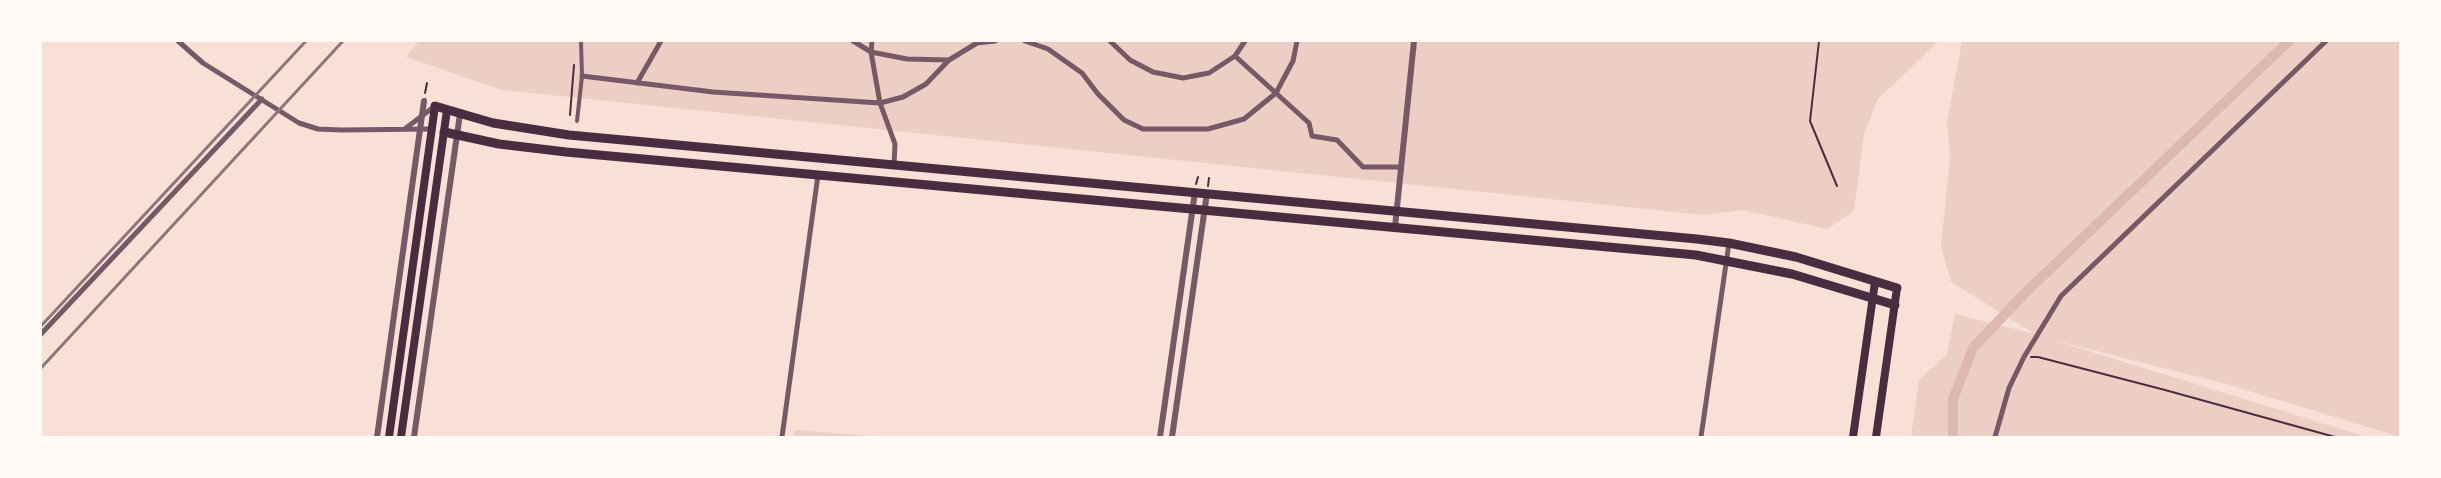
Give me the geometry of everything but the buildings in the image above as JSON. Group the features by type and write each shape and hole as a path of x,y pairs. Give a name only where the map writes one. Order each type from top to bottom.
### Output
{"main road":[{"path":"389,437 436,106 460,114 512,126 568,135 1729,243 1796,257 1897,288 1876,437"},
{"path":"401,437 447,110"},
{"path":"444,132 508,145 566,152 1727,259 1798,276 1895,305"},
{"path":"1853,437 1875,282"}],"street":[{"path":"178,41 203,63 299,123 318,128 432,129"},
{"path":"577,121 582,76 581,41"},
{"path":"637,83 661,41"},
{"path":"852,41 871,52 907,59 949,60"},
{"path":"872,41 871,52 880,103 895,144 894,165"},
{"path":"582,76 713,92 880,103 903,97 926,84 949,60 983,41"},
{"path":"977,43 995,41"},
{"path":"1025,41 1048,49 1082,73 1124,120 1143,129 1208,129 1244,119 1276,93 1293,61 1297,41"},
{"path":"1110,41 1130,60 1153,72 1183,78 1209,72 1235,56 1245,41"},
{"path":"1395,227 1414,41"},
{"path":"1995,437 2009,388 2024,358 2061,296 2326,41"},
{"path":"1235,56 1309,122 1312,136 1337,140 1364,167 1401,167"},
{"path":"41,334 262,99"},
{"path":"377,437 424,101"},
{"path":"405,128 436,106"},
{"path":"414,437 460,114"},
{"path":"782,437 818,175"},
{"path":"1160,437 1195,192"},
{"path":"1172,437 1207,193"},
{"path":"1701,437 1729,243"}],"path":[{"path":"1819,41 1810,121 1837,186"},
{"path":"570,120 575,59"},
{"path":"424,101 427,83"},
{"path":"2024,358 2048,360 2335,437"}],"shaded area":[{"path":"419,41 1939,41 1878,99 1864,134 1854,211 1827,229 1743,210 1704,215 502,90 406,57"},
{"path":"1962,41 2400,41 2400,437 2226,384 2053,340 2367,437 1911,437 1919,380 1947,354 1955,314 2035,334 1951,282 1941,246 1950,157 1947,123"},
{"path":"795,430 884,437 794,437"}],"waterway":[{"path":"1953,437 1953,399 1973,348 2025,293 2289,41"}],"railway":[{"path":"41,326 306,41"},
{"path":"41,368 343,41"}]}
